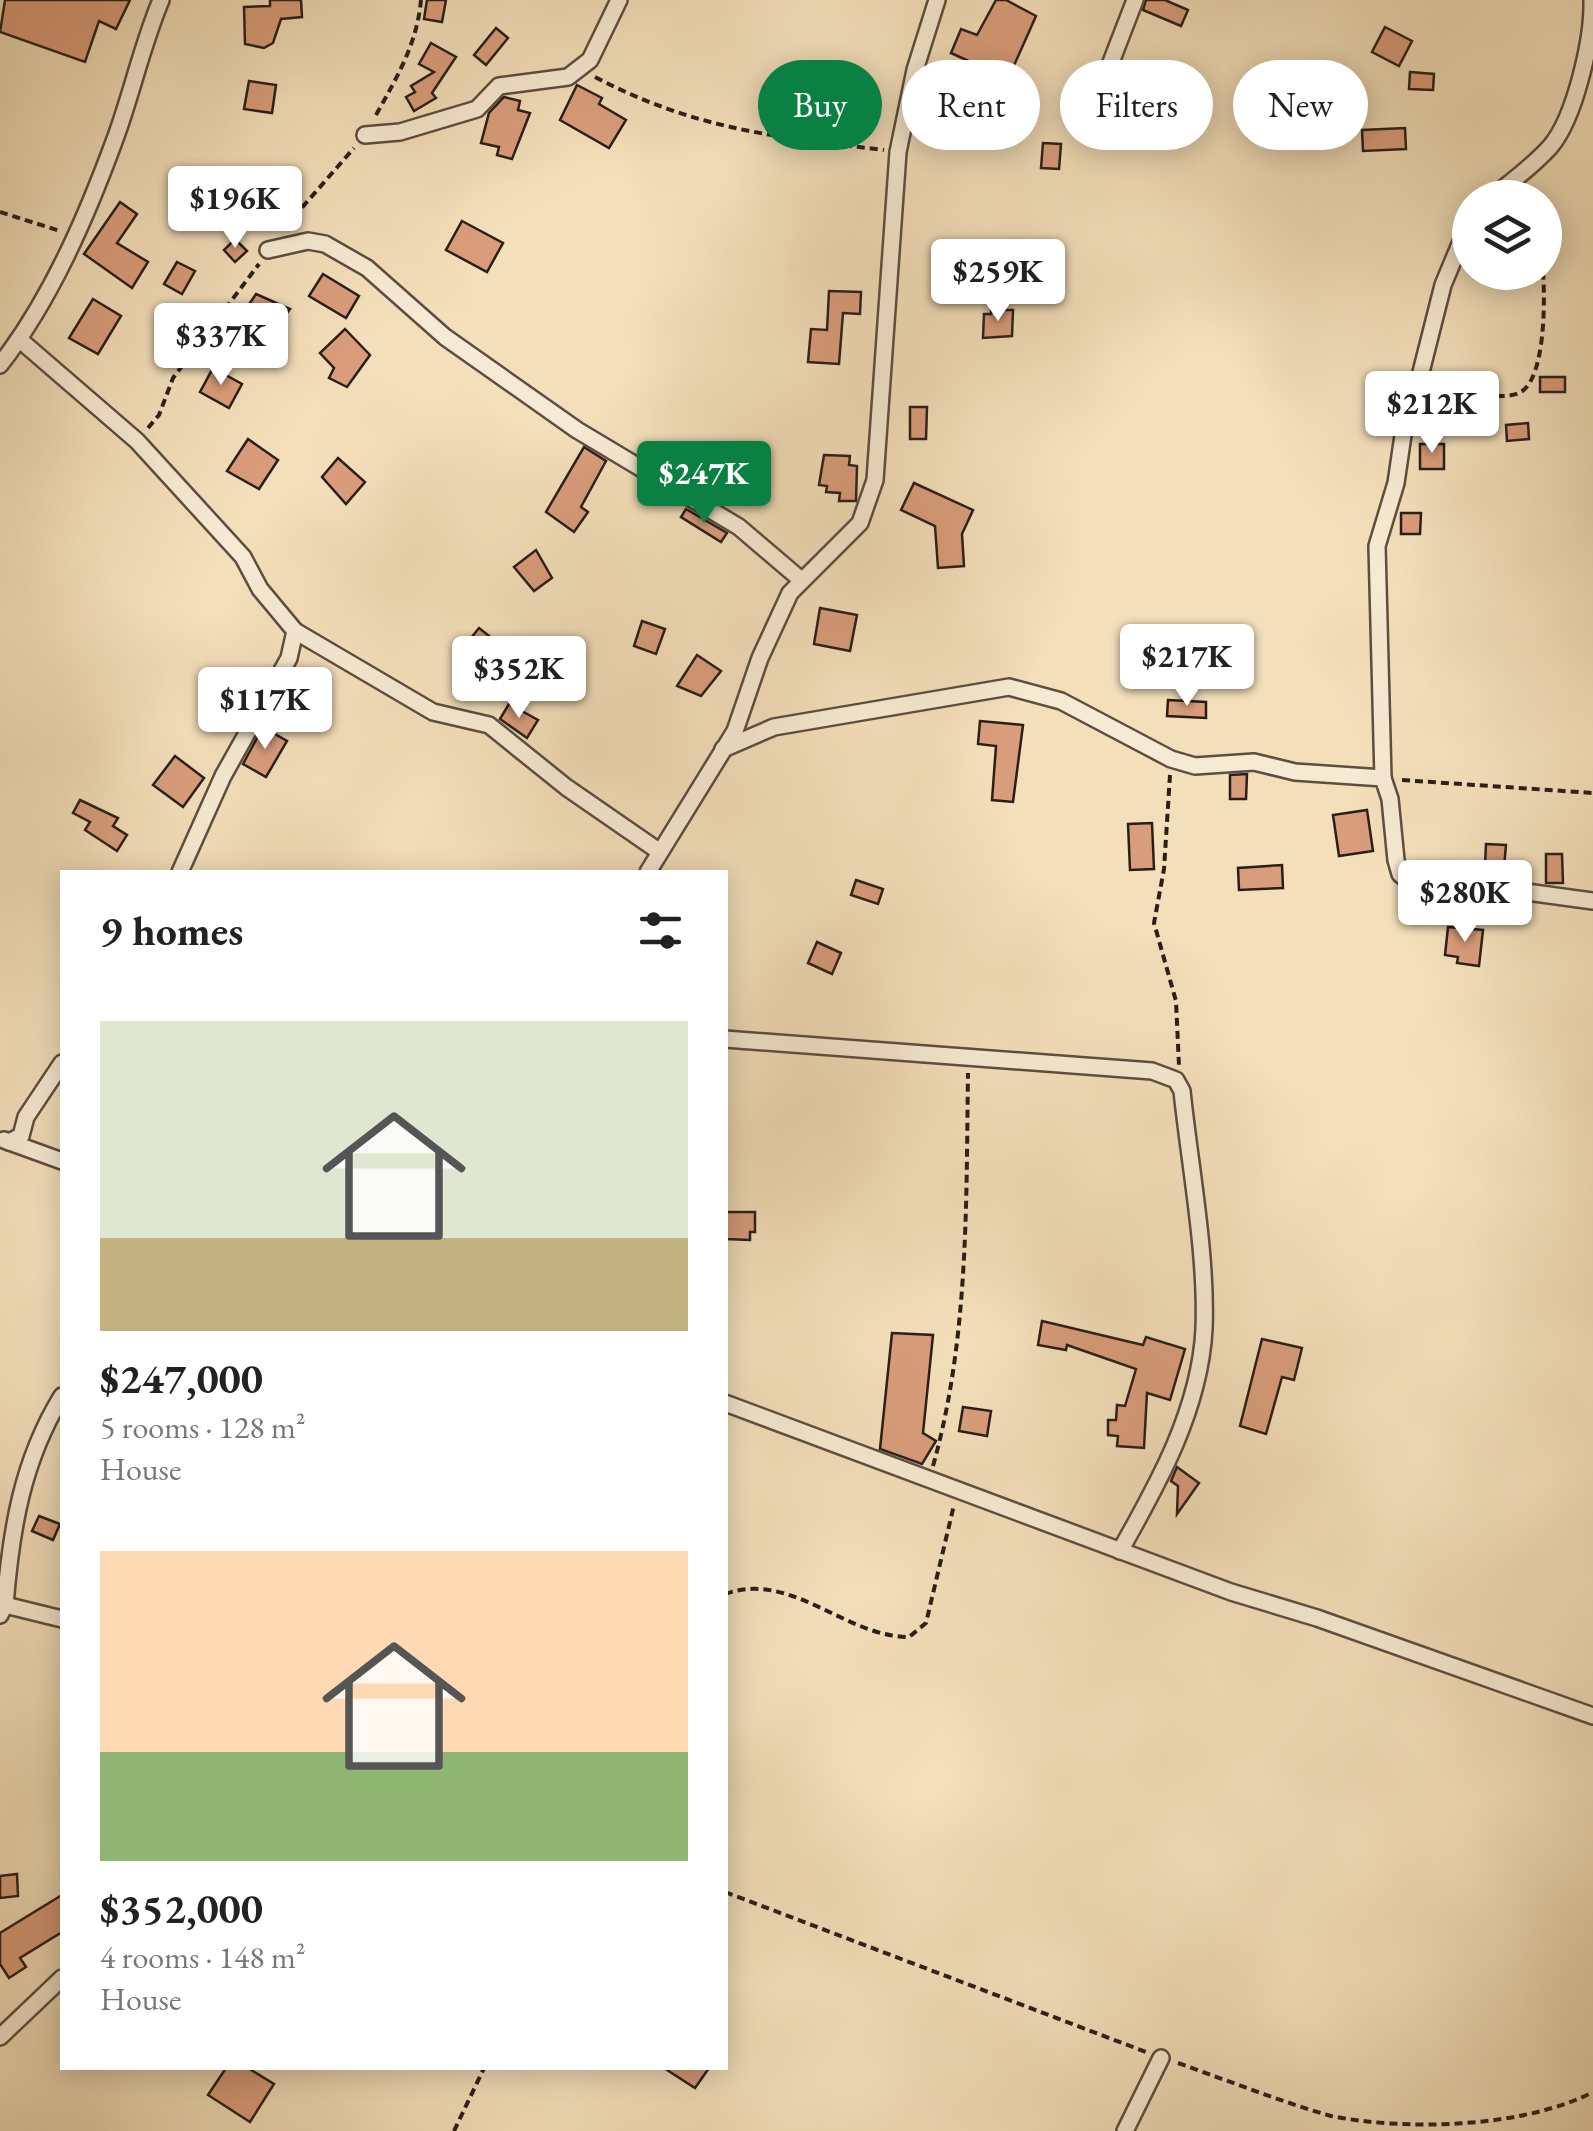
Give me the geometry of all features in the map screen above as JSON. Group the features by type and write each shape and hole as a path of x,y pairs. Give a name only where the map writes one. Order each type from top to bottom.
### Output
{"street":[{"path":"0,366 20,340 74,235 114,142 161,0"},
{"path":"365,136 477,110 499,86 551,82 579,69 590,60 619,0"},
{"path":"649,870 735,731 775,621 800,579 860,523 875,480 898,152 915,70 937,0"},
{"path":"1112,60 1134,0"},
{"path":"1512,180 1549,148 1562,130 1582,70 1592,0"},
{"path":"268,250 308,242 325,244 367,268 445,337 593,441 739,527 800,579"},
{"path":"1452,263 1418,384 1407,408 1396,483 1375,564 1382,778 1390,799 1396,860 1400,874 1412,884 1498,888 1593,902"},
{"path":"20,340 137,441 243,557 260,589 295,632 433,712 489,725 566,787 660,852"},
{"path":"181,870 222,776 289,658 295,632"},
{"path":"723,749 774,727 1010,686 1061,701 1171,759 1195,766 1214,761 1254,762 1296,772 1382,778"},
{"path":"728,1040 1152,1071 1176,1080 1182,1091 1204,1330 1189,1404 1162,1477 1120,1551"},
{"path":"5,1140 22,1136 26,1117 60,1066"},
{"path":"5,1140 60,1160"},
{"path":"60,1399 40,1434 28,1466 10,1544 2,1610 60,1618"},
{"path":"728,1403 1120,1551 1593,1716"},
{"path":"0,2037 60,1980"},
{"path":"1125,2131 1161,2058"}],"path":[{"path":"137,441 159,415 172,378 242,291 306,199 365,136 405,63 418,27 421,0"},
{"path":"579,69 650,106 752,134 898,152"},
{"path":"0,212 74,235"},
{"path":"1418,384 1518,394 1528,386 1544,318 1543,290"},
{"path":"1171,759 1164,869 1154,923 1176,1001 1176,1080"},
{"path":"1382,778 1593,793"},
{"path":"930,1480 951,1402 958,1334 968,1057"},
{"path":"728,1593 755,1588 776,1590 885,1634 909,1636 920,1632 926,1623 958,1490"},
{"path":"728,1893 1161,2058 1334,2118 1452,2129 1566,2106 1593,2092"},
{"path":"454,2131 483,2070"}],"building":[{"path":"5,0 130,0 116,29 99,21 85,62 0,32"},
{"path":"270,0 301,0 302,17 281,19 273,43 264,48 245,44 244,7 270,6"},
{"path":"427,0 446,0 442,22 424,19"},
{"path":"996,0 1006,0 1036,16 1016,60 966,60 951,53 961,29 977,35"},
{"path":"1146,0 1165,0 1188,10 1181,26 1143,10"},
{"path":"1385,27 1412,41 1399,66 1372,52"},
{"path":"496,28 508,38 486,65 474,55"},
{"path":"431,43 456,57 432,93 436,98 414,111 406,97 415,92 411,86 434,72 419,64"},
{"path":"1410,72 1434,74 1433,90 1409,89"},
{"path":"249,81 276,85 272,113 244,109"},
{"path":"577,85 602,98 599,104 626,120 609,148 560,120"},
{"path":"504,97 520,101 518,110 530,113 512,159 497,155 499,147 481,143 489,113"},
{"path":"1405,128 1406,149 1363,151 1368,150 1368,130"},
{"path":"1043,143 1060,144 1059,169 1041,168"},
{"path":"120,202 137,214 117,243 148,262 132,288 84,254"},
{"path":"462,221 503,243 487,272 446,250"},
{"path":"235,239 247,251 235,262 224,250"},
{"path":"177,262 195,271 182,294 164,284"},
{"path":"323,274 359,296 346,318 309,296"},
{"path":"829,291 861,292 860,314 843,313 839,364 808,362 811,329 827,330"},
{"path":"256,294 290,309 277,326 248,306"},
{"path":"93,299 121,316 98,354 69,338"},
{"path":"991,310 1013,310 1012,336 983,338 984,314 991,314"},
{"path":"345,329 370,355 347,387 329,378 334,368 320,353"},
{"path":"213,368 242,384 229,408 200,392"},
{"path":"1540,377 1565,377 1565,392 1540,392"},
{"path":"910,407 927,407 926,439 910,439"},
{"path":"1528,423 1529,439 1507,441 1506,425"},
{"path":"248,439 278,460 259,489 227,471"},
{"path":"1420,444 1444,444 1444,469 1420,469"},
{"path":"584,447 606,461 581,507 588,512 574,532 546,512"},
{"path":"824,455 850,456 849,465 857,466 856,501 839,501 840,493 826,492 827,486 819,485"},
{"path":"338,458 365,482 346,504 322,477"},
{"path":"914,483 973,510 962,534 964,566 938,568 935,526 901,510"},
{"path":"686,509 727,533 721,542 681,517"},
{"path":"1401,513 1421,513 1420,534 1401,534"},
{"path":"536,550 552,578 534,591 514,567"},
{"path":"820,608 857,615 850,651 814,644"},
{"path":"642,621 665,629 656,654 634,646"},
{"path":"479,628 499,644 486,659 467,643"},
{"path":"528,647 541,660 524,677 511,665"},
{"path":"697,655 721,671 701,696 677,686"},
{"path":"1168,700 1206,702 1206,718 1167,716"},
{"path":"509,704 538,720 527,738 500,719"},
{"path":"980,721 1023,725 1013,802 992,800 996,746 978,744"},
{"path":"263,727 287,741 266,777 243,764"},
{"path":"175,756 204,778 183,807 153,785"},
{"path":"1247,774 1246,799 1230,799 1230,775"},
{"path":"80,800 118,818 113,826 127,835 117,851 85,830 90,822 73,813"},
{"path":"1367,810 1373,851 1339,856 1333,815"},
{"path":"1152,823 1154,869 1130,870 1128,824"},
{"path":"1486,844 1506,845 1504,867 1485,866"},
{"path":"1546,854 1562,854 1563,883 1546,883"},
{"path":"1282,865 1283,888 1239,890 1238,868"},
{"path":"856,880 883,889 878,904 851,895"},
{"path":"1448,927 1483,930 1479,966 1457,963 1458,957 1445,955"},
{"path":"817,942 841,953 832,974 808,963"},
{"path":"728,1212 755,1212 755,1232 750,1232 750,1240 728,1239"},
{"path":"1042,1321 1143,1345 1146,1337 1185,1349 1170,1400 1147,1393 1144,1448 1117,1446 1118,1436 1108,1435 1108,1420 1116,1420 1117,1405 1125,1406 1136,1369 1067,1345 1066,1350 1038,1345"},
{"path":"892,1333 933,1335 923,1433 936,1441 922,1464 880,1449"},
{"path":"1262,1339 1302,1348 1294,1380 1282,1377 1266,1434 1240,1426"},
{"path":"963,1407 991,1411 987,1436 959,1431"},
{"path":"1177,1467 1199,1483 1177,1514 1178,1486 1171,1481"},
{"path":"39,1516 60,1524 53,1540 32,1531"},
{"path":"17,1874 18,1896 0,1898 0,1876"},
{"path":"60,1896 60,1933 20,1958 26,1967 9,1978 0,1964 0,1933"},
{"path":"225,2070 251,2070 274,2084 250,2122 208,2095"},
{"path":"667,2070 708,2070 695,2088"}]}
